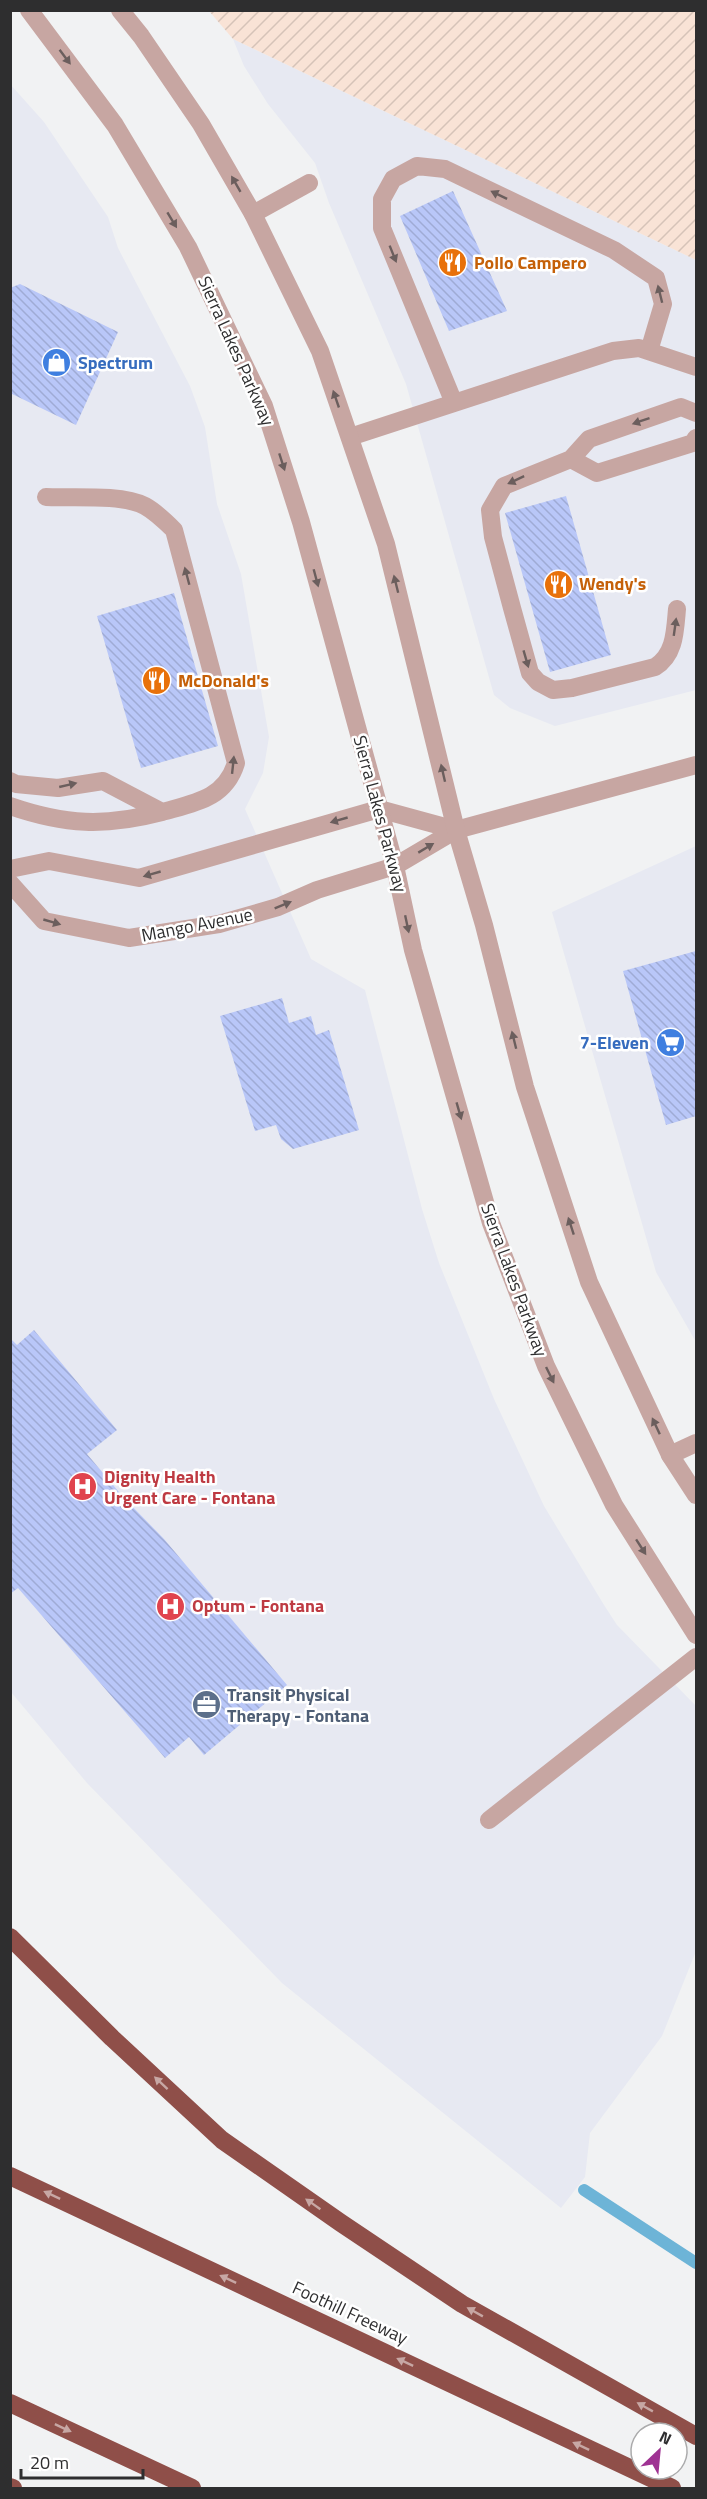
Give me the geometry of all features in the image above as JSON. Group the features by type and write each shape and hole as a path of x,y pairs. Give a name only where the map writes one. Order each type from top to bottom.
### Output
{"highway":[{"path":"10,1937 112,2038 222,2139 341,2223 462,2304 696,2436"},
{"name":"Foothill Freeway","path":"10,2176 672,2488"},
{"path":"10,2403 192,2488"}],"street":[{"name":"Sierra Lakes Parkway","path":"29,10 115,125 188,247 264,406 301,522 395,866 413,950 491,1223 546,1366 614,1505 696,1635"},
{"path":"120,10 141,36 201,124 253,214 320,351 386,544 456,830 484,925 525,1087 589,1282 670,1455 696,1495"},
{"path":"454,403 382,228 382,199 393,179 417,166 445,169 614,250 656,278 663,303 649,351"},
{"path":"253,214 309,183"},
{"path":"350,437 613,351 639,348 696,367"},
{"path":"678,609 673,639 665,661 655,667 572,688 553,690 538,682 530,673 494,537 490,510 504,486 571,459 589,439 681,407 696,413"},
{"path":"571,459 597,473 693,443 696,438"},
{"path":"10,806 44,818 77,822 118,821 200,801 216,793 231,777 236,763 174,530 144,505 120,498 46,497"},
{"name":"Mango Avenue","path":"10,883 44,921 129,938 219,924 278,907 316,890 395,866 456,830 696,765"},
{"path":"10,781 16,784 58,788 103,781 162,812"},
{"path":"10,869 50,861 139,878 379,808 456,830"},
{"path":"670,1455 696,1443"},
{"path":"489,1820 696,1657"}],"shaded area":[{"path":"209,11 696,11 696,260 233,39"},
{"path":"233,39 696,260 696,690 555,726 510,708 494,695 406,384 329,203 315,163 268,104 244,66"},
{"path":"10,84 44,122 108,217 118,248 190,386 205,427 217,504 241,574 269,737 263,773 245,809 311,959 365,990 422,1209 439,1263 494,1399 544,1506 617,1625 696,1706 696,1951 662,2036 590,2133 585,2177 561,2208 282,1983 87,1783 11,1692"},
{"path":"696,846 696,1342 656,1272 552,912"}],"building":[{"name":"Pollo Campero","path":"453,191 507,311 449,331 400,216"},
{"name":"Spectrum","path":"20,284 118,332 76,425 10,393 10,288"},
{"name":"Wendy's","path":"566,496 611,655 550,672 505,513"},
{"name":"McDonald's","path":"174,593 218,746 141,768 97,616"},
{"name":"7-Eleven","path":"696,951 696,1116 666,1125 623,971"},
{"path":"282,998 289,1023 311,1016 316,1035 329,1030 359,1130 293,1149 281,1139 276,1125 255,1131 220,1016"},
{"path":"34,1330 117,1430 87,1454 124,1498 164,1539 287,1685 204,1755 189,1737 165,1758 18,1588 10,1594 10,1338 17,1345"}],"waterway":[{"path":"584,2190 696,2263"}],"place":[{"name":"Pollo Campero","path":"453,263"},
{"name":"Spectrum","path":"57,363"},
{"name":"Wendy's","path":"558,584"},
{"name":"McDonald's","path":"157,681"},
{"name":"7-Eleven","path":"670,1043"},
{"name":"Dignity Health Urgent Care - Fontana","path":"83,1487"},
{"name":"Optum - Fontana","path":"171,1606"},
{"name":"Transit Physical Therapy - Fontana","path":"206,1705"}]}
